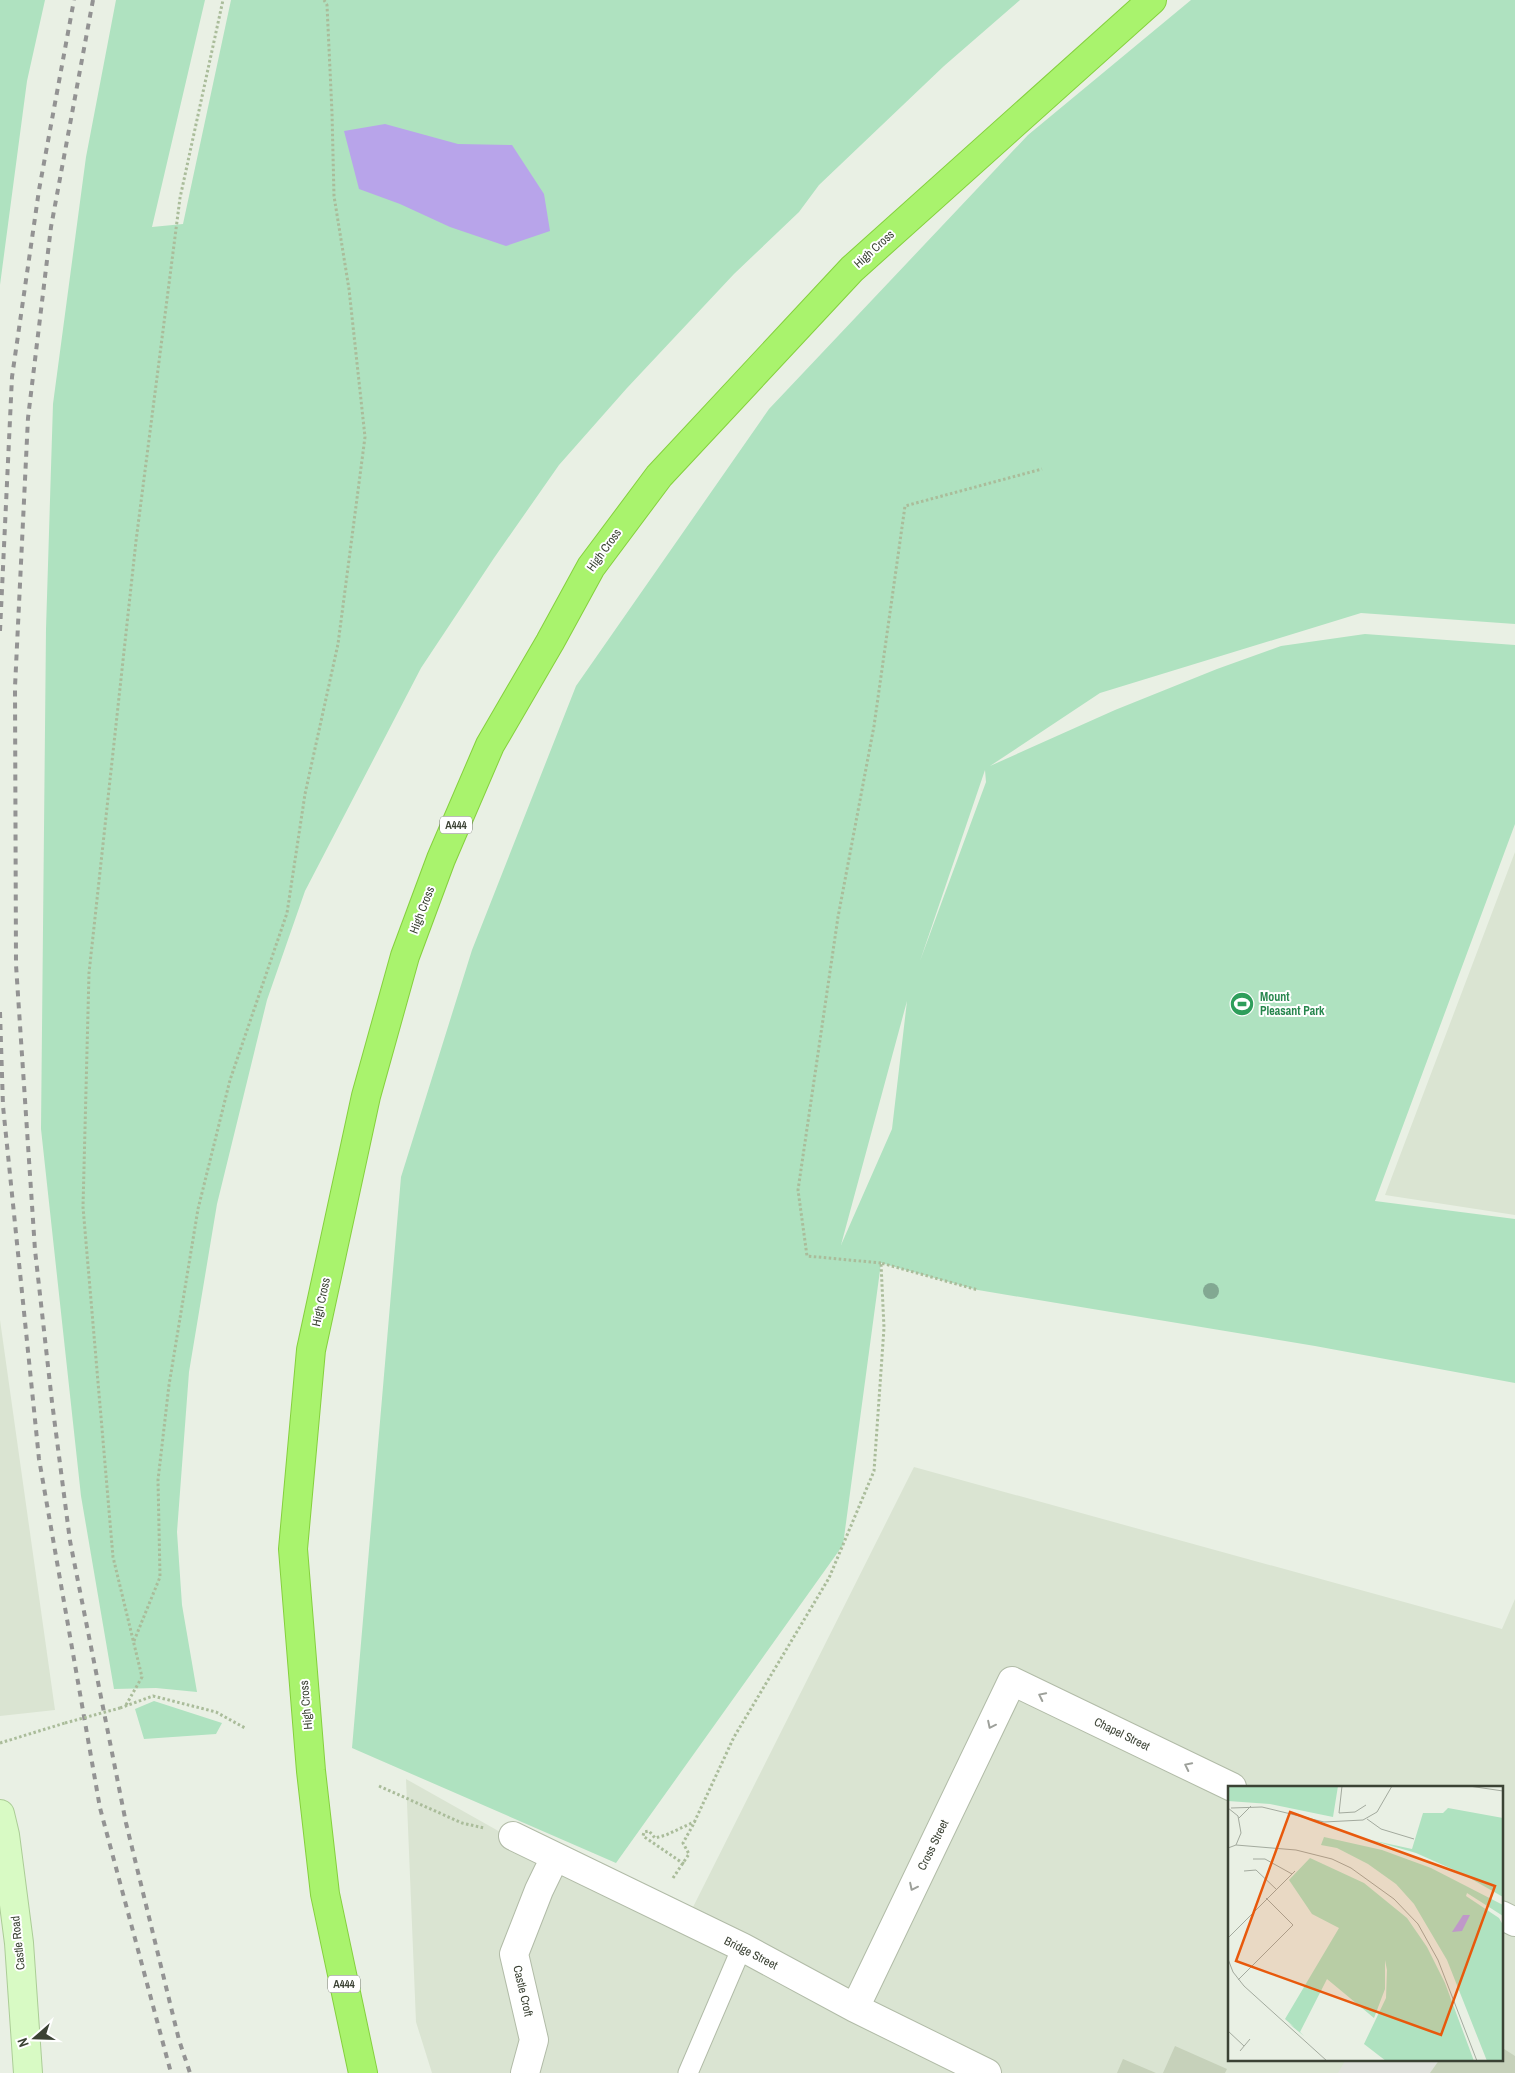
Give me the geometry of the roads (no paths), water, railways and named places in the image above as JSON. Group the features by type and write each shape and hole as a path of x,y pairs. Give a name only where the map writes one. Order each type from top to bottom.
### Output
{"highway":[{"name":"High Cross","path":"363,2073 325,1894 311,1771 293,1549 311,1350 366,1096 405,956 435,877 490,745 591,567 659,476 852,269 1152,0"}],"street":[{"name":"Chapel Street","path":"1012,1681 1230,1786"},
{"name":"Cross Street","path":"854,2008 1012,1681"},
{"name":"Castle Road","path":"0,1814 6,1836 19,1943 28,2073"},
{"name":"Bridge Street","path":"513,1836 742,1947 854,2008 987,2073"},
{"name":"Castle Croft","path":"525,2073 534,2040 514,1954 539,1890 555,1857"},
{"path":"1502,1916 1515,1922"}],"lane":[{"path":"688,2073 742,1947"}],"railway":[{"path":"0,631 12,377 39,190 74,0"},
{"path":"93,0 51,227 28,418 15,687 16,965 35,1250 70,1541 126,1823 179,2040 190,2073"},
{"path":"0,1012 3,1106 39,1459 100,1808 171,2073"}],"place":[{"name":"Mount Pleasant Park","path":"1242,1004"}]}
